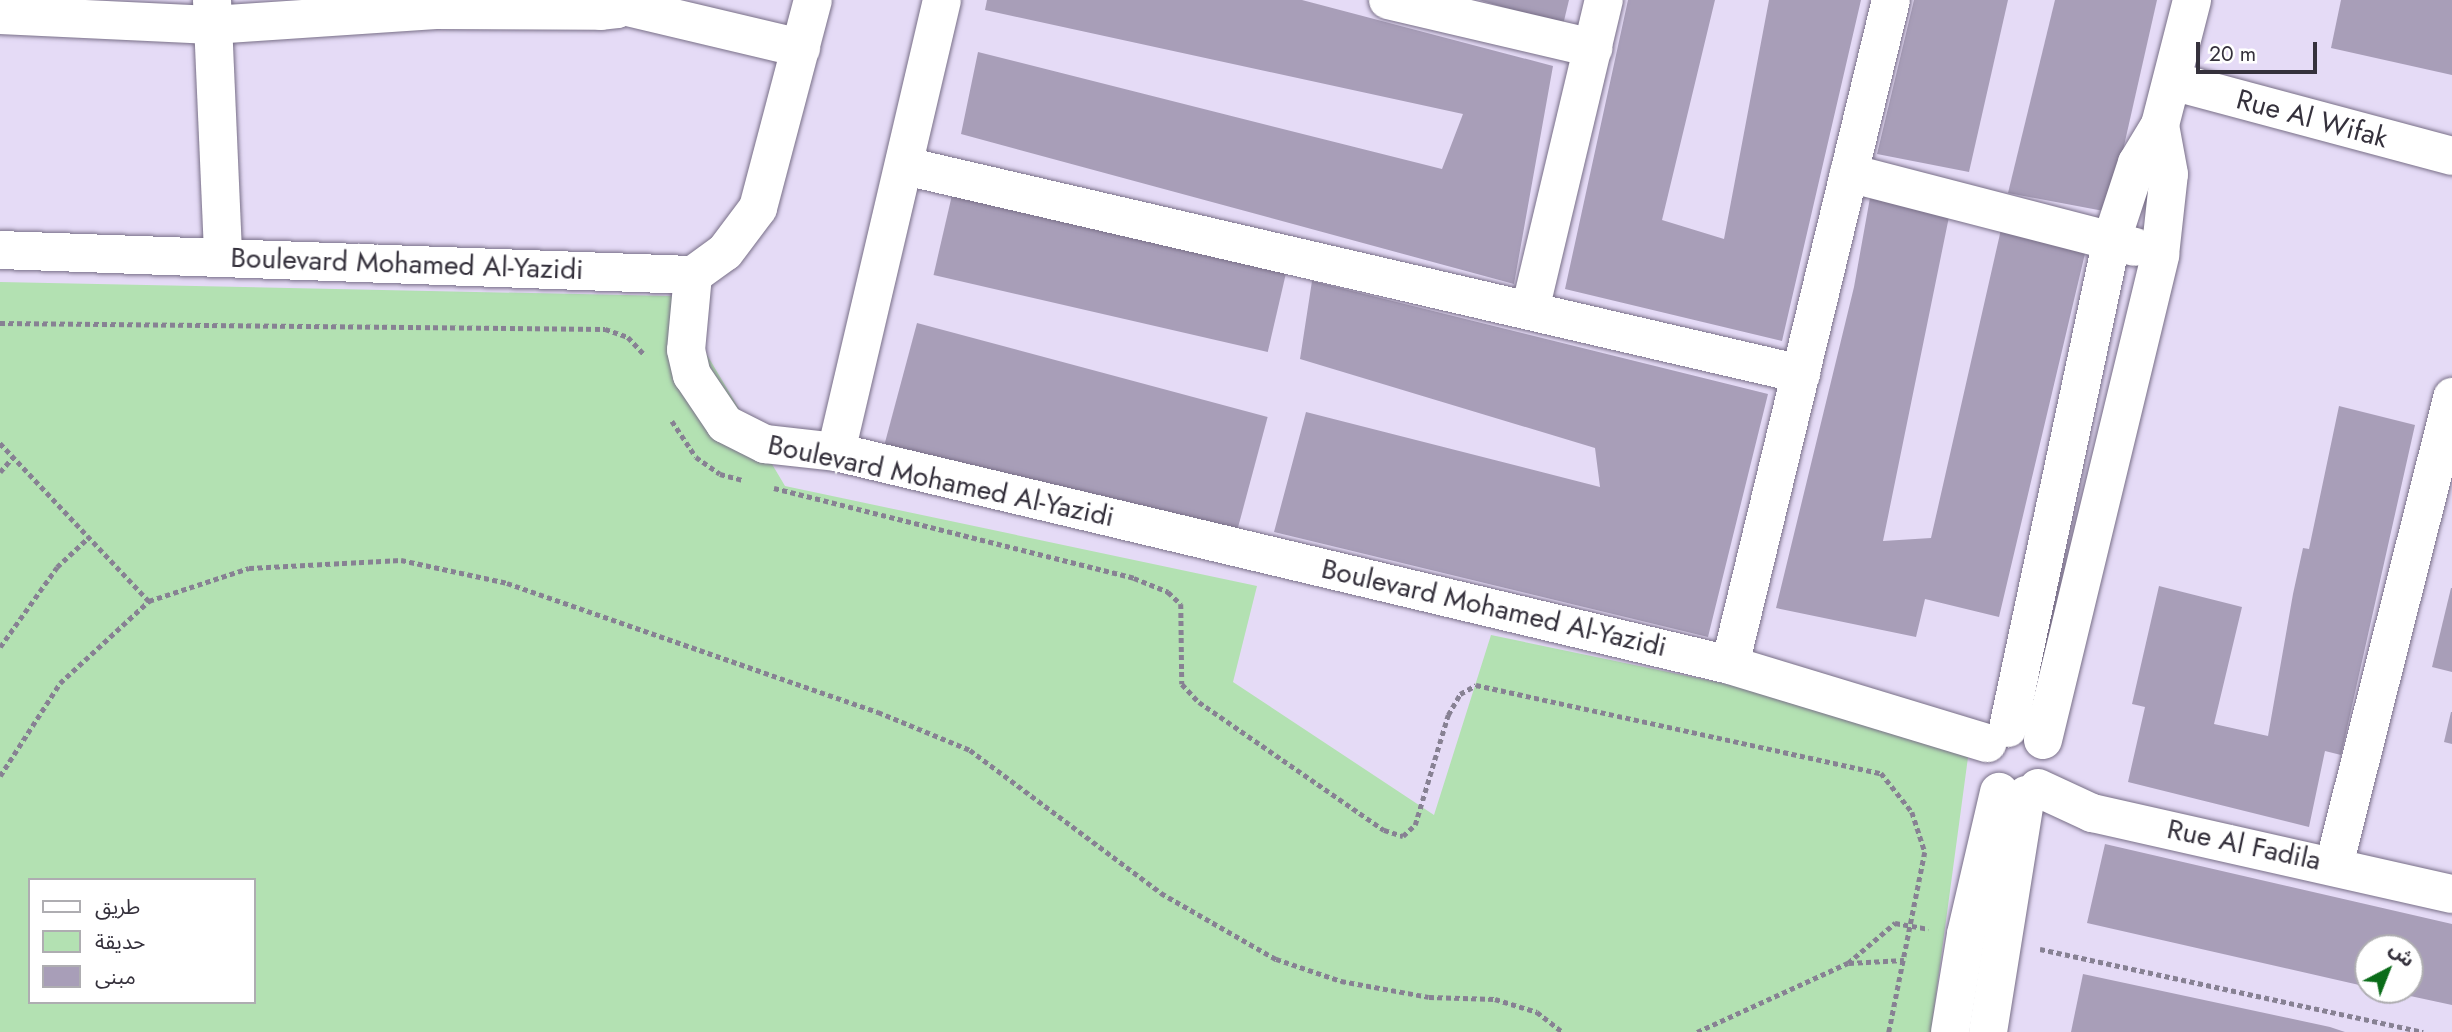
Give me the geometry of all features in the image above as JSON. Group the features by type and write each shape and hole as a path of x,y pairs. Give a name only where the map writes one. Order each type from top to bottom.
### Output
{"street":[{"path":"693,275 725,253 758,208 813,0"},
{"path":"836,452 942,0"},
{"path":"1388,0 1593,48"},
{"path":"1530,310 1604,0"},
{"path":"1730,664 1891,0"},
{"path":"2013,737 2112,239 2137,163 2160,125 2192,0"},
{"path":"0,15 435,5 601,11 626,3 801,48"},
{"path":"212,12 222,257"},
{"name":"Rue Al Wifak","path":"2172,81 2452,156"},
{"path":"2021,791 1983,770 2013,737 2160,255 2169,174 2160,125"},
{"path":"905,166 1801,374"},
{"path":"1849,173 2112,239 2160,255"},
{"name":"Boulevard Mohamed Al-Yazidi","path":"0,250 693,275 686,351 707,402 725,424 765,444 836,452 1730,664 2013,737"},
{"path":"2334,865 2446,451 2452,397"},
{"path":"1950,1032 1966,934 2021,791 2050,770 2013,737"},
{"path":"1988,1032 2003,942 2021,791"},
{"name":"Rue Al Fadila","path":"2021,791 2092,813 2334,865 2452,894"}],"path":[{"path":"0,323 605,329 628,337 647,361"},
{"path":"670,417 696,457 720,474 747,481"},
{"path":"0,443 149,601"},
{"path":"0,472 13,457"},
{"path":"760,484 1133,578 1168,592 1181,604 1182,684 1199,702 1384,830 1403,836 1415,825 1448,715 1460,694 1476,685 1881,773 1912,812 1925,852 1889,1032"},
{"path":"0,647 57,567 89,537"},
{"path":"0,776 60,682 149,601 249,568 401,560 507,583 878,712 970,750 1161,893 1276,960 1341,981 1429,997 1495,999 1537,1012 1563,1032"},
{"path":"1698,1032 1848,962 1895,923 1966,934"},
{"path":"2003,942 2423,1032"},
{"path":"1848,962 1904,960"}],"green space":[{"path":"0,282 672,296 785,486 1257,586 1233,682 1434,815 1491,635 1971,735 1931,1032 0,1032"}],"building":[{"path":"987,0 1302,0 1553,66 1514,284 961,134 978,52 1442,169 1463,114 985,10"},
{"path":"1479,0 1569,0 1563,25"},
{"path":"1628,0 1715,0 1662,220 1724,239 1769,0 1861,0 1782,341 1565,289"},
{"path":"1914,0 2008,0 1969,172 1877,154"},
{"path":"2055,0 2157,0 2109,212 2008,193"},
{"path":"2341,0 2452,0 2452,75 2331,48"},
{"path":"1873,181 1952,202 1883,541 1931,538 2002,225 2087,245 1999,617 1925,599 1916,637 1776,608 1854,287"},
{"path":"952,195 1286,272 1268,352 934,275"},
{"path":"1312,281 1768,394 1708,637 1274,532 1306,412 1600,487 1595,448 1300,359"},
{"path":"917,323 1268,417 1235,540 884,446"},
{"path":"2339,406 2415,425 2341,755 2325,751 2309,827 2128,782 2145,707 2132,704 2159,586 2242,607 2214,724 2268,736 2293,594 2303,548 2309,549"},
{"path":"2452,588 2452,672 2432,667"},
{"path":"2452,712 2452,744 2444,742"},
{"path":"2105,844 2452,924 2452,1005 2424,999 2424,934 2354,934 2354,984 2087,923"},
{"path":"2083,974 2330,1027 2345,1032 2071,1032"}]}
